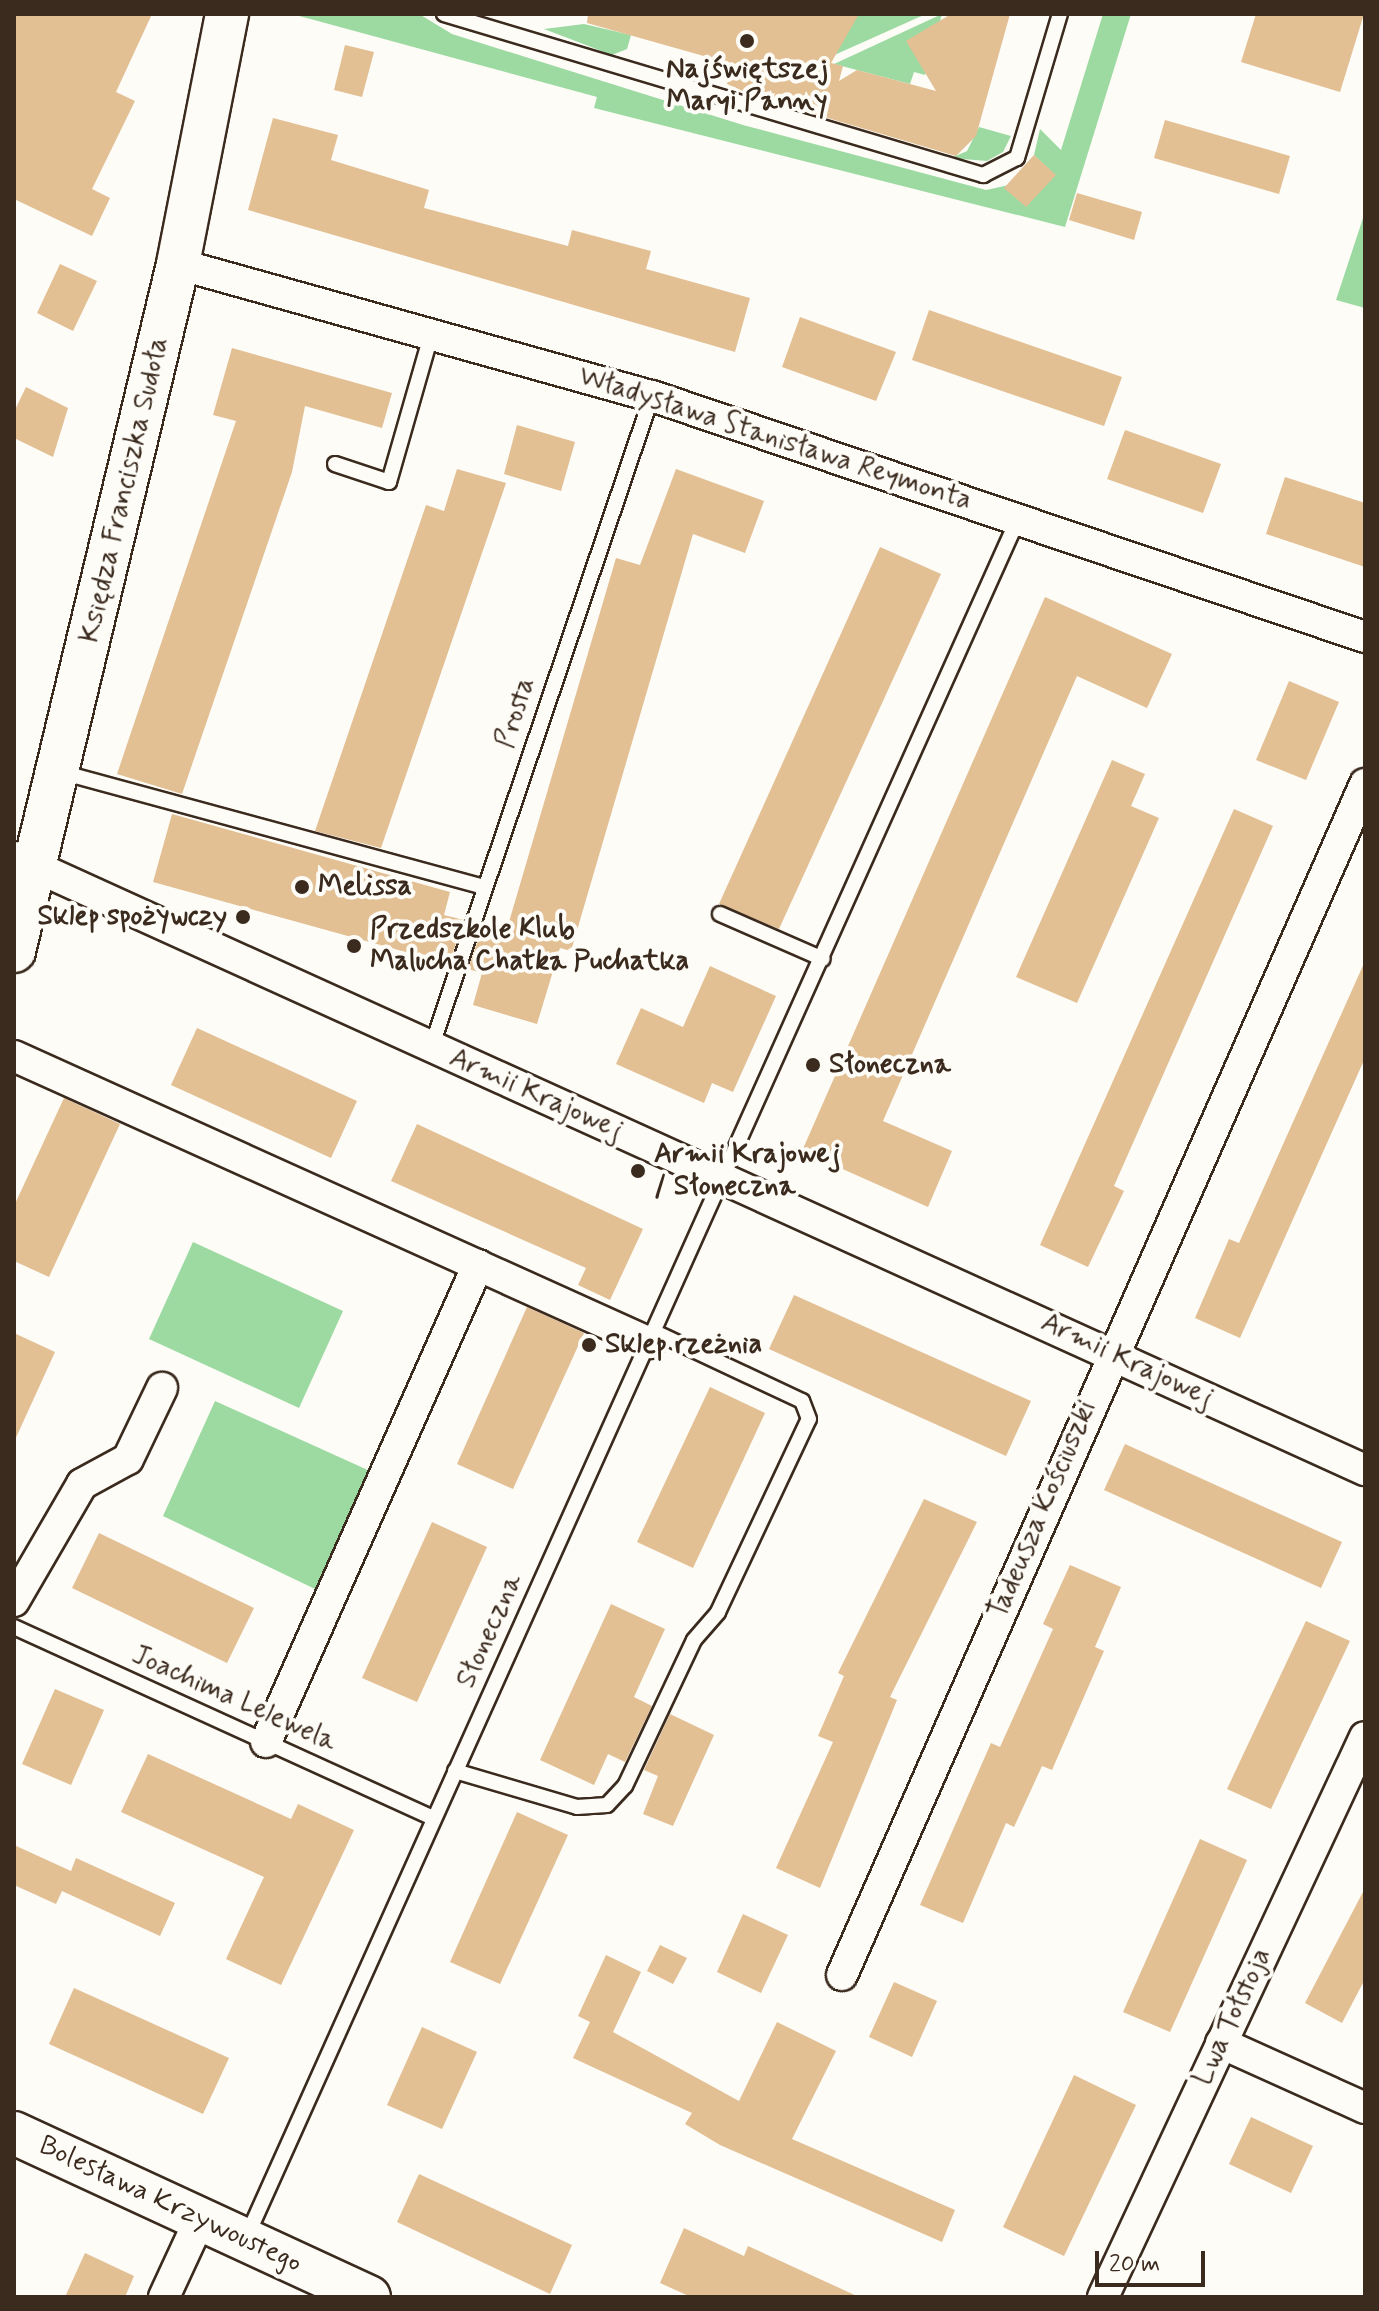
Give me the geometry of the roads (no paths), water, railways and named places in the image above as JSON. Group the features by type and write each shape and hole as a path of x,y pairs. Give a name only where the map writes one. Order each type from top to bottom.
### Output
{"street":[{"name":"Księdza Franciszka Sudoła","path":"14,951 25,863 59,771 178,264 228,18"},
{"name":"Władysława Stanisława Reymonta","path":"178,264 652,396 1019,517 1365,637"},
{"name":"Tadeusza Kościuszki","path":"842,1975 1111,1353 1365,784"},
{"name":"Armii Krajowej","path":"25,863 1365,1470"},
{"path":"14,1056 478,1265 652,1338"},
{"path":"266,1742 478,1265"},
{"path":"14,1601 82,1484 128,1459 162,1388"},
{"name":"Lwa Tołstoja","path":"1103,2297 1365,1737"},
{"path":"1221,2043 1365,2108"},
{"name":"Bolesława Krzywoustego","path":"14,2133 369,2297"},
{"path":"164,2297 200,2219"}],"lane":[{"path":"444,14 983,175 1017,158 1060,14"},
{"path":"335,464 389,482 431,336"},
{"name":"Prosta","path":"431,1048 652,396"},
{"name":"Słoneczna","path":"245,2240 1019,517"},
{"path":"59,771 485,887"},
{"path":"720,914 823,959"},
{"path":"455,1771 577,1807 607,1805 625,1786 694,1640 718,1612 809,1419 802,1401 652,1338"},
{"name":"Joachima Lelewela","path":"14,1627 434,1818"}],"place":[{"name":"Najświętszej Maryi Panny","path":"747,41"},
{"name":"Melissa","path":"302,887"},
{"name":"Sklep spożywczy","path":"243,917"},
{"name":"Przedszkole Klub Malucha Chatka Puchatka","path":"354,946"},
{"name":"Słoneczna","path":"813,1065"},
{"name":"Armii Krajowej / Słoneczna","path":"638,1171"},
{"name":"Sklep rzeżnia","path":"589,1345"}]}
